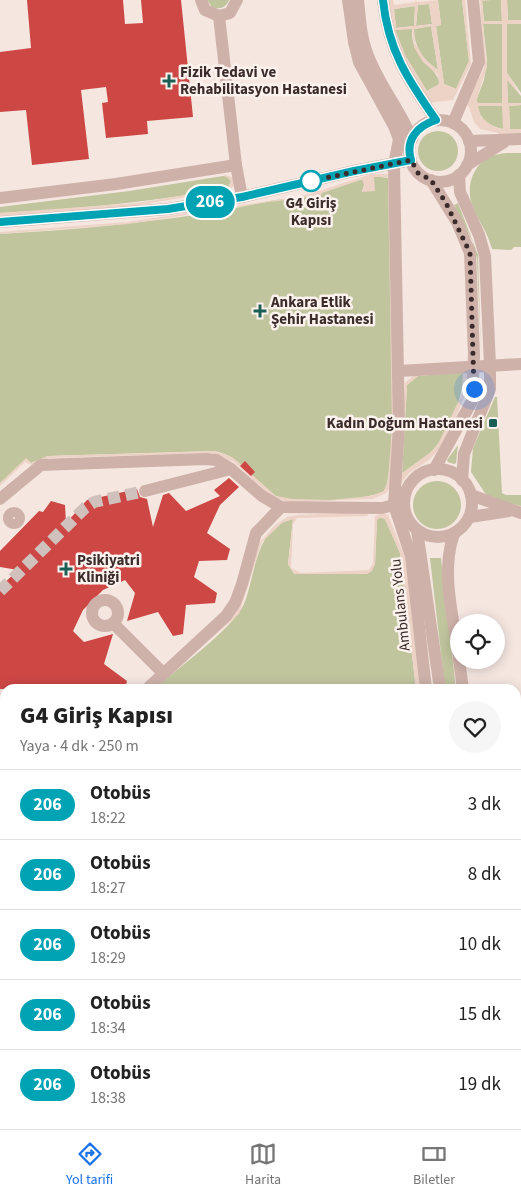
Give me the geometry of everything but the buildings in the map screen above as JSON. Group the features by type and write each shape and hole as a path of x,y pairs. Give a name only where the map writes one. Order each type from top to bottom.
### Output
{"lane":[{"path":"200,0 205,10 220,16 230,12 237,0"},
{"name":"Ambulans Yolu","path":"348,0 359,62 394,126 399,139 394,165 399,371 399,502 411,556 425,684"},
{"path":"358,0 365,48 375,70 404,118 412,139"},
{"path":"383,0 385,18 400,65 414,90 436,120"},
{"path":"453,123 479,62 473,0"},
{"path":"220,16 236,166 242,197"},
{"path":"462,480 464,454 490,389 485,256 479,235 460,192 463,170 470,153 469,141 462,130 453,123 436,120 417,130 412,139 409,152 418,173 431,180 446,181 463,170 506,142"},
{"path":"469,141 506,142 521,140"},
{"path":"0,222 168,209 242,197 411,160"},
{"path":"0,198 116,184 236,166"},
{"path":"431,180 457,222 470,253 474,366 472,401 434,470"},
{"path":"399,371 521,364"},
{"path":"0,499 35,469 49,464 206,459 216,460 232,469 262,496 282,507 382,508 399,502 417,476 434,470 449,471 462,480 471,495 470,517"},
{"path":"145,491 232,469"},
{"path":"471,495 515,512"},
{"path":"399,502 406,516 417,530 431,536 443,537 454,534"},
{"path":"0,506 10,515"},
{"path":"152,684 226,616 235,603 242,584 256,533 282,507"},
{"path":"453,614 448,570 448,548 454,534 470,517 515,512"},
{"path":"417,530 439,684"},
{"path":"114,623 164,673"},
{"path":"460,669 462,684"}],"green space":[{"path":"207,0 229,0 224,7 217,8 212,7"},
{"path":"438,0 462,0 469,61 456,89 444,84 436,26 441,25"},
{"path":"482,0 501,0 502,21 484,21"},
{"path":"507,0 521,0 521,20 508,20"},
{"path":"429,4 432,24 416,26 418,5"},
{"path":"415,6 414,26 396,28 394,9"},
{"path":"483,24 502,24 503,103 478,103 476,101 484,80 487,60"},
{"path":"507,24 521,24 521,93 507,73"},
{"path":"431,26 438,70 420,52 414,36 414,29"},
{"path":"412,28 412,39 415,48 434,71 440,84 427,91 406,57 395,30"},
{"path":"507,79 521,96 521,103 508,103"},
{"path":"521,105 521,129 510,129 509,106"},
{"path":"477,106 503,106 503,129 494,127 483,119"},
{"path":"434,131 442,131 449,134 455,140 458,151 455,162 449,168 442,171 434,171 427,168 421,162 418,155 418,147 421,140 427,134"},
{"path":"521,153 521,247 514,247 511,250 492,249 471,200 470,185 472,178 479,166 490,157 501,154"},
{"path":"223,176 229,177 231,181 228,188 115,204 0,213 0,207 129,191"},
{"path":"374,176 388,178 393,395 389,474 384,491 362,497 314,501 276,496 261,485 234,459 214,451 48,456 31,463 26,459 0,483 0,234 135,223 215,212 281,199 320,197 321,193 363,179 365,182 362,191 374,191"},
{"path":"458,203 478,255 481,354 477,259 472,240 454,205"},
{"path":"463,372 458,403 443,437 430,453 402,474 407,385 418,376"},
{"path":"495,397 497,397 502,493 506,495 521,495 521,506 494,500 485,493 471,472 473,448"},
{"path":"458,445 456,463 448,462 447,460"},
{"path":"437,481 446,483 454,488 459,496 461,505 459,514 454,522 446,527 437,529 428,527 420,522 415,514 413,505 415,496 420,488 428,483"},
{"path":"379,517 385,519 400,553 415,684 161,684 217,637 238,614 248,593 259,553 271,530 281,523 293,519 288,564 294,574 367,574 375,564 377,520"},
{"path":"430,558 441,558 450,637 450,669 454,669 455,684 444,684"}],"shaded area":[{"path":"388,0 393,0 394,5 415,2 415,0 418,2 438,0 441,25 436,26 444,84 456,89 469,61 462,0 465,0 471,64 453,100 428,103 399,53","holes":["429,4 432,24 416,26 418,5","415,6 414,26 396,28 394,9","431,26 437,70 424,58 415,43 414,29","412,29 414,47 423,62 438,75 439,84 427,91 406,57 395,30"]},
{"path":"480,0 492,0 482,1 484,21 502,21 501,0 507,0 508,20 521,20 521,24 507,24 507,73 521,96 507,80 508,103 521,103 521,105 509,106 510,129 521,129 521,134 499,136 498,133 480,129 474,122 469,107 466,104 484,68","holes":["483,24 502,24 502,103 478,103 476,101 487,67","478,106 502,106 503,129 494,127 481,117"]},
{"path":"223,174 234,178 235,186 223,191 133,206 0,216 0,213 137,203 228,188 231,181"},
{"path":"371,174 389,174 394,403 391,486 386,493 373,499 287,502 270,495 234,462 212,453 49,458 32,465 25,462 0,486 0,483 26,458 31,463 48,456 214,451 232,457 276,496 293,499 330,500 371,496 384,491 388,480 392,428 388,177 374,177 375,191 362,192 364,185 362,179 322,193 320,197 310,200 308,197 262,203 128,224 0,234 0,232 127,222 290,198 310,194"},
{"path":"468,370 467,391 444,444 429,460 409,473 399,486 405,383 413,376","holes":["463,372 462,394 438,444 431,452 402,473 407,385 418,376"]},
{"path":"367,512 368,516 297,518 293,525 291,568 301,573 369,570 373,563 375,516 383,513 388,515 405,557 421,684 415,684 400,553 385,519 381,517 377,520 375,564 372,571 367,574 294,574 288,564 293,519 282,523 262,542 239,614 162,682 233,617 240,606 260,542 275,525 287,517"}],"tunnel":[{"path":"0,591 85,508 94,502 145,491"}],"bus line":[{"name":"206","path":"0,222 47,220 168,209 242,197 411,160 409,147 417,130 436,120 414,90 400,65 385,18 383,0"}],"place":[{"name":"Fizik Tedavi ve Rehabilitasyon Hastanesi","path":"169,81"},
{"name":"G4 Giriş Kapısı","path":"311,181"},
{"name":"Ankara Etlik Şehir Hastanesi","path":"260,311"},
{"name":"Kadın Doğum Hastanesi","path":"493,423"},
{"name":"Psikiyatri Kliniği","path":"66,569"}],"route":[{"path":"311,181 411,160 418,173 431,180 457,222 470,253 474,389"}]}
